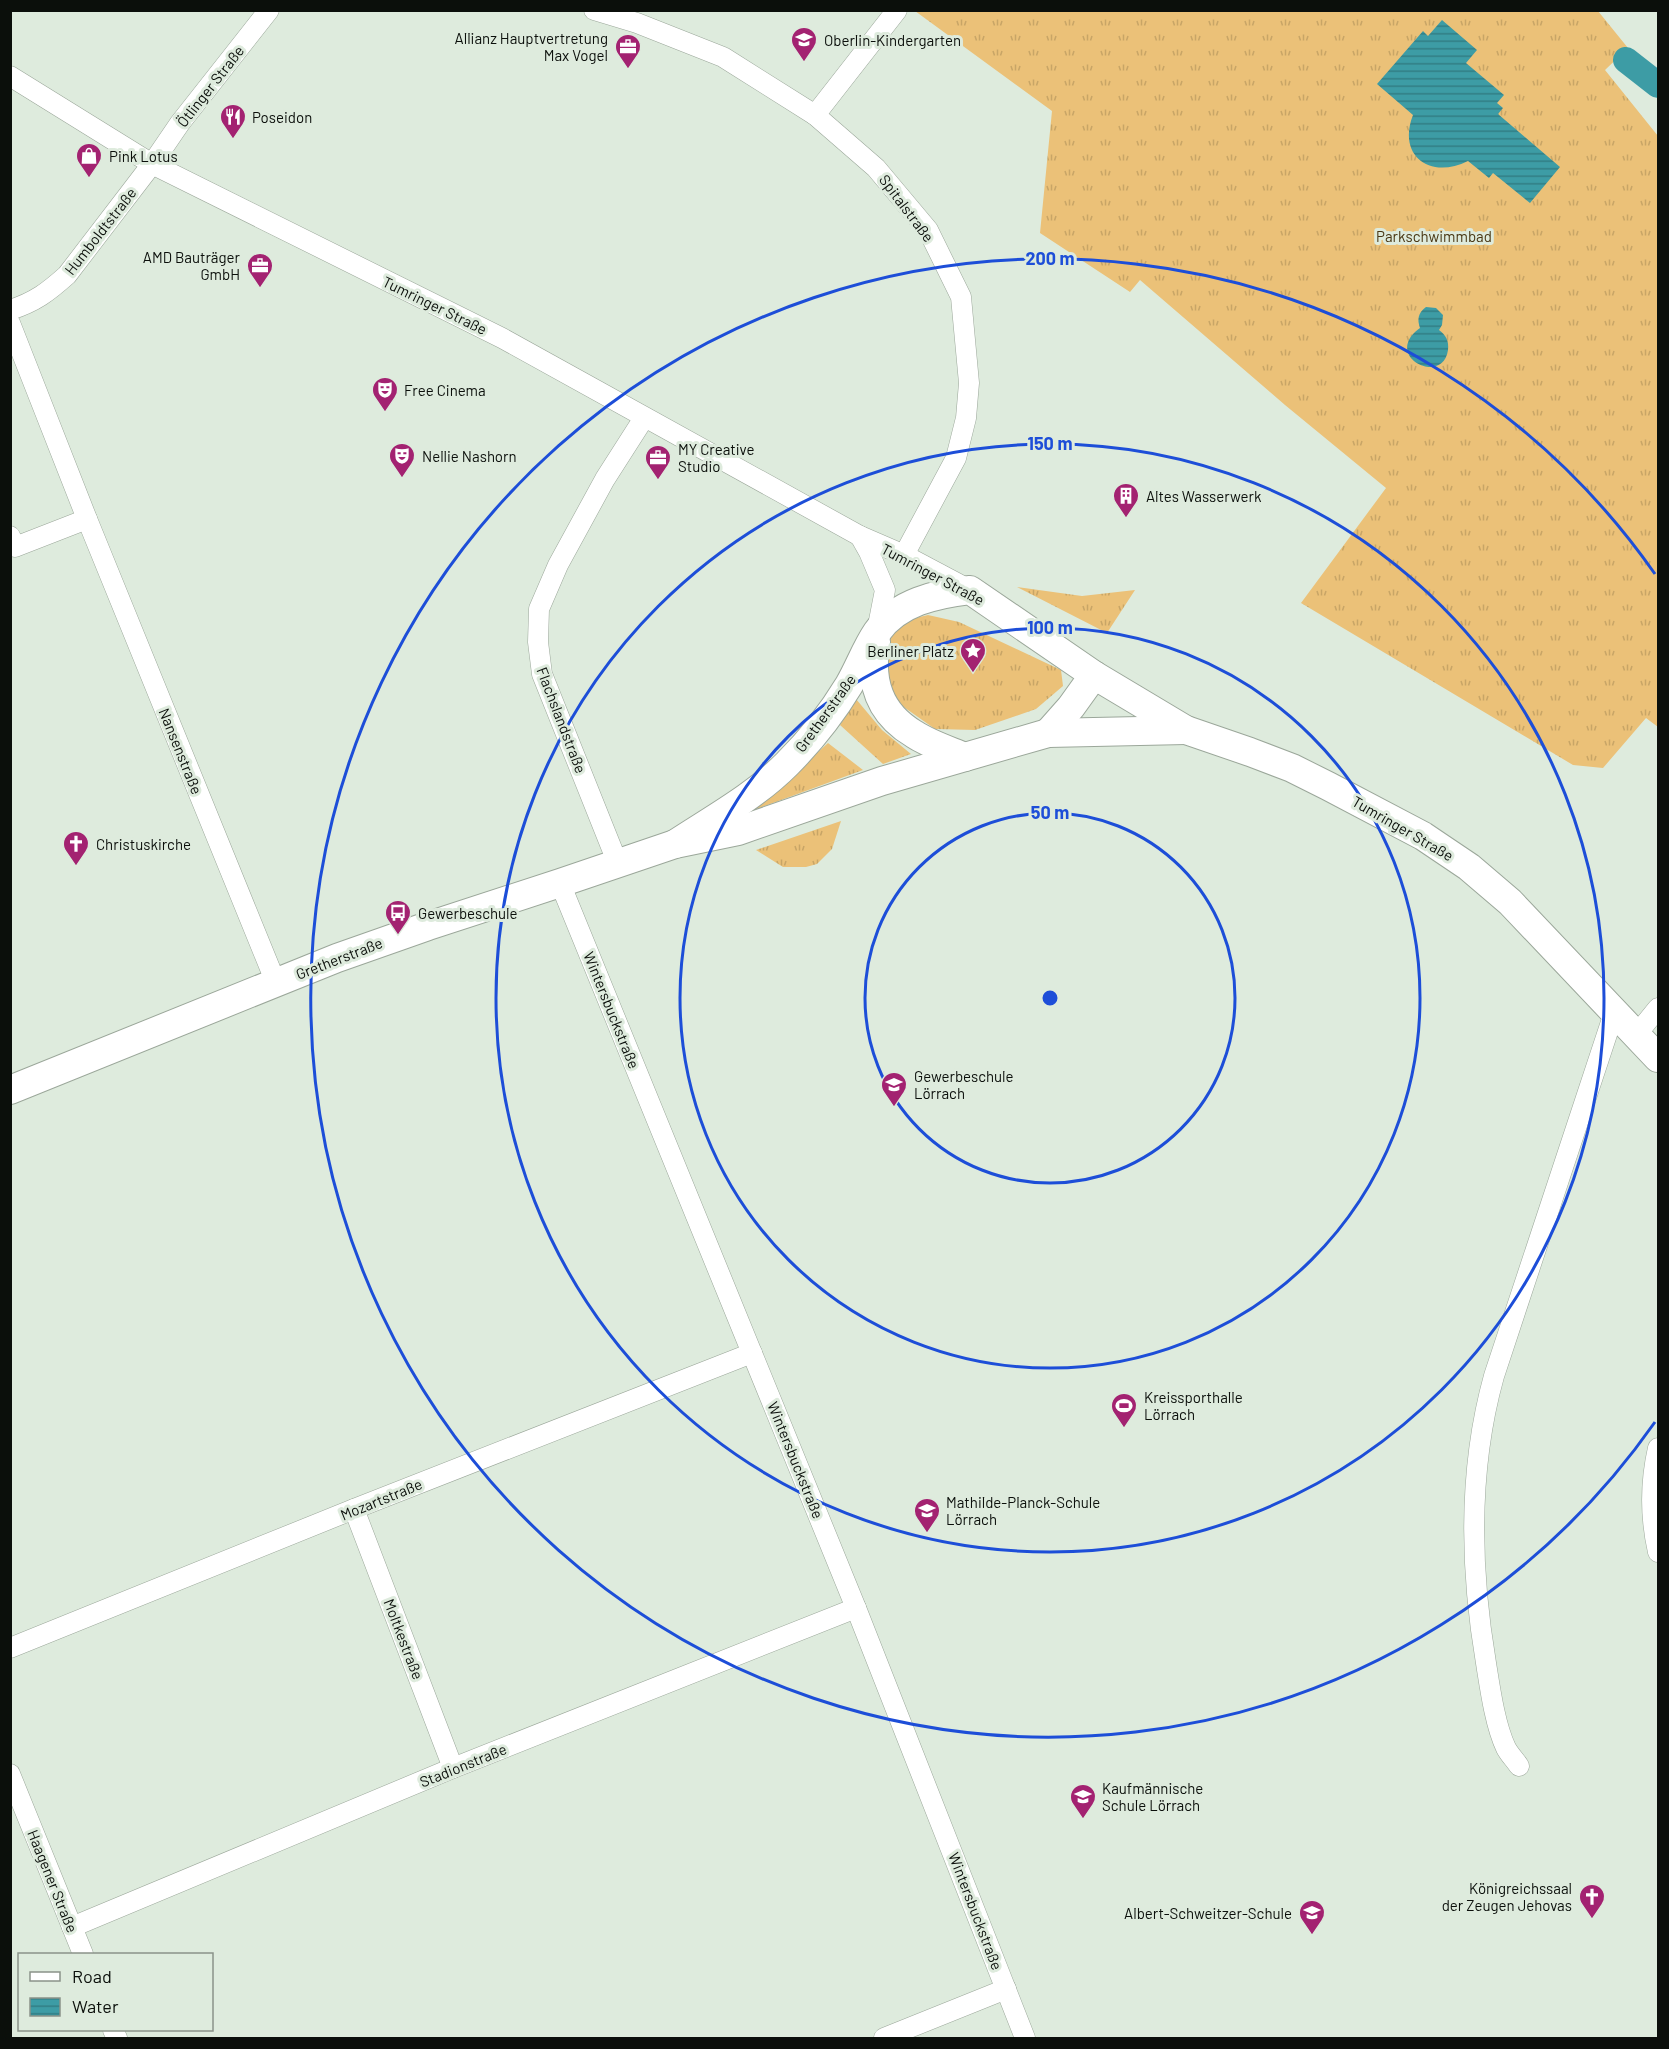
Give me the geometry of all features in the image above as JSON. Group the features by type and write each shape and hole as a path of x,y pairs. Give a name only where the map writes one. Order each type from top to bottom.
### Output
{"main road":[{"name":"Gretherstraße","path":"675,844 737,804 787,764 820,725 848,685 878,631 896,614 914,603 945,593 970,590"},
{"name":"Tumringer Straße","path":"970,590 1094,675 1186,730 1292,768 1423,836 1469,867 1510,902 1659,1058"},
{"path":"878,631 873,658 874,682 881,700 896,719 914,734 965,757"},
{"path":"1048,733 1071,707 1094,675"},
{"name":"Tumringer Straße","path":"1048,733 1186,730"},
{"name":"Gretherstraße","path":"10,1090 408,932 560,884 675,844 738,831 882,781 1048,733"}],"street":[{"name":"Ötlinger Straße","path":"152,164 180,123 269,10"},
{"name":"Spitalstraße","path":"594,10 637,23 723,57 815,115 876,168 928,230 961,297 969,383 966,418 956,458 904,555"},
{"path":"815,115 897,10"},
{"name":"Tumringer Straße","path":"10,76 152,164 502,338 860,536 904,555 970,590"},
{"name":"Humboldtstraße","path":"10,310 31,303 67,274 152,164"},
{"name":"Nansenstraße","path":"10,323 87,519 276,983"},
{"name":"Flachslandstraße","path":"618,864 542,674 538,642 539,609 558,565 595,498 644,418"},
{"path":"12,544 87,519"},
{"name":"Tumringer Straße","path":"860,536 885,590 878,631"},
{"name":"Wintersbuckstraße","path":"560,884 856,1608 1024,2038"},
{"path":"1636,1034 1659,1008"},
{"path":"1519,1766 1506,1748 1492,1704 1480,1631 1474,1550 1476,1475 1487,1401 1615,1010"},
{"name":"Mozartstraße","path":"10,1648 354,1509 753,1353"},
{"path":"1659,1448 1652,1488 1654,1533 1659,1552"},
{"name":"Moltkestraße","path":"354,1509 453,1768"},
{"name":"Stadionstraße","path":"72,1927 453,1768 856,1608"},
{"name":"Haagener Straße","path":"10,1774 83,1953"},
{"path":"884,2038 1006,1989"}],"green space":[{"name":"Parkschwimmbad","path":"915,11 1598,11 1628,48 1605,70 1658,136 1658,727 1646,718 1603,768 1573,765 1301,603 1386,488 1285,405 1140,280 1130,292 1040,233 1052,111"},
{"path":"1017,587 1082,596 1135,590 1107,633"},
{"name":"Berliner Platz","path":"928,615 959,622 1061,670 1063,686 1036,709 975,730 935,729 898,703 885,677 887,639 903,621"},
{"path":"856,699 882,730 911,754 883,764 840,725"},
{"path":"828,743 863,770 735,817 783,784"},
{"path":"841,821 832,849 817,864 806,867 783,867 756,850"}],"water":[{"path":"1442,20 1477,50 1466,63 1504,95 1497,103 1503,108 1498,114 1560,167 1530,203 1493,173 1489,178 1468,161 1441,168 1430,166 1420,160 1413,153 1410,142 1409,130 1413,115 1377,84 1423,31 1428,36"},
{"path":"1426,307 1436,308 1443,315 1439,330 1445,336 1448,344 1444,361 1436,366 1427,367 1410,357 1407,348 1410,339 1420,328 1419,316"}],"waterway":[{"path":"1626,60 1658,85"}],"place":[{"name":"Oberlin-Kindergarten","path":"804,63"},
{"name":"Allianz Hauptvertretung Max Vogel","path":"628,70"},
{"name":"Poseidon","path":"233,140"},
{"name":"Pink Lotus","path":"89,179"},
{"name":"AMD Bauträger GmbH","path":"260,289"},
{"name":"Free Cinema","path":"385,413"},
{"name":"Nellie Nashorn","path":"402,479"},
{"name":"MY Creative Studio","path":"658,481"},
{"name":"Altes Wasserwerk","path":"1126,519"},
{"name":"Berliner Platz","path":"973,674"},
{"name":"Christuskirche","path":"76,867"},
{"name":"Gewerbeschule","path":"398,936"},
{"name":"Gewerbeschule Lörrach","path":"894,1108"},
{"name":"Kreissporthalle Lörrach","path":"1124,1429"},
{"name":"Mathilde-Planck-Schule Lörrach","path":"927,1534"},
{"name":"Kaufmännische Schule Lörrach","path":"1083,1820"},
{"name":"Königreichssaal der Zeugen Jehovas","path":"1592,1920"},
{"name":"Albert-Schweitzer-Schule","path":"1312,1936"}]}
